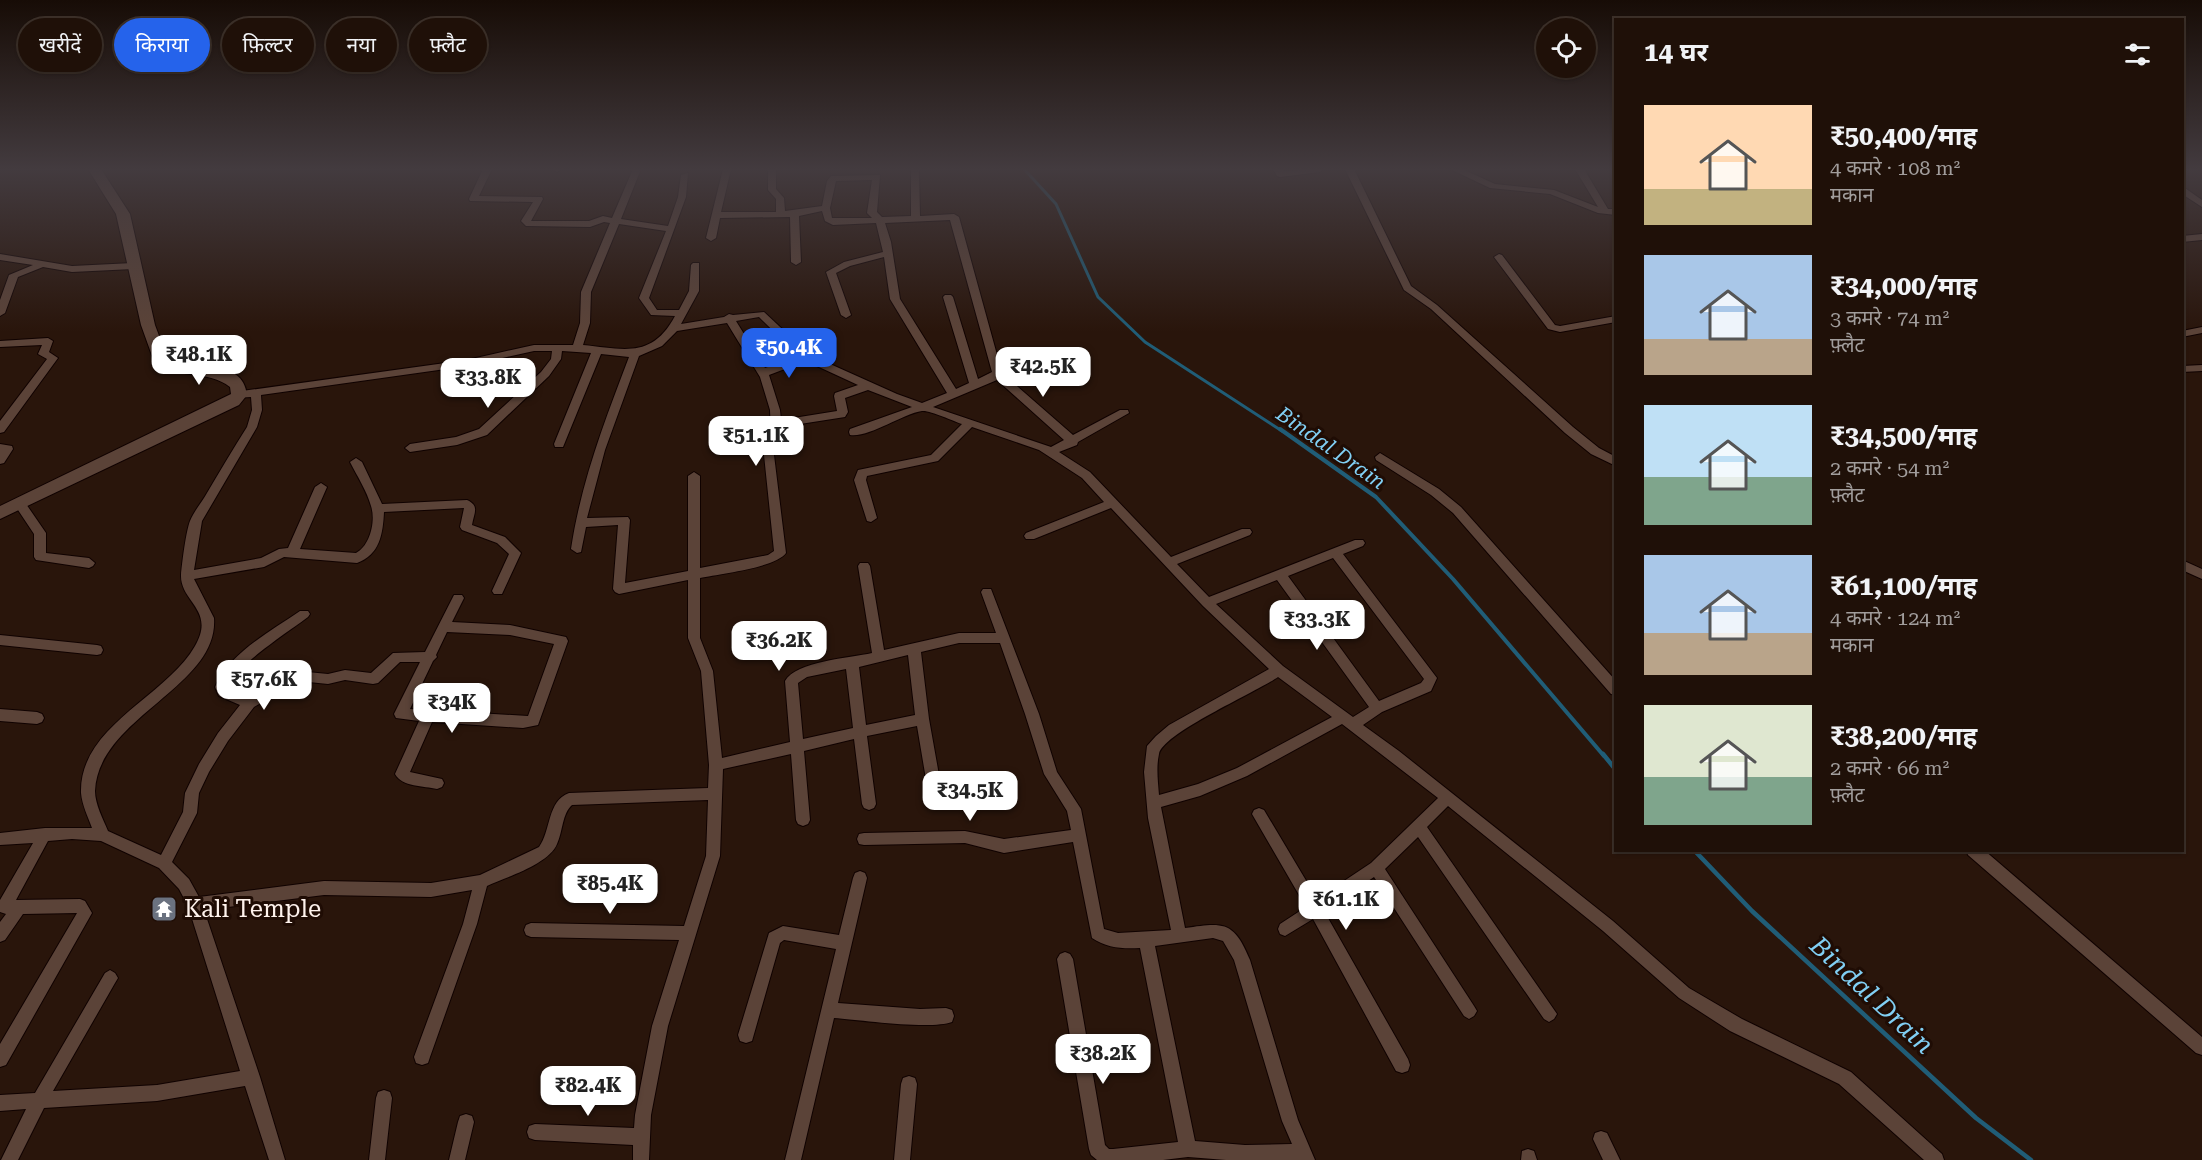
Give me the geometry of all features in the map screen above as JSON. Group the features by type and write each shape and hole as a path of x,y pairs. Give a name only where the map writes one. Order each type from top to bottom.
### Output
{"street":[{"path":"125,223 133,266 160,360 168,365 225,375 238,385 239,395"},
{"path":"528,223 592,223"},
{"path":"577,348 585,323 586,292 616,223"},
{"path":"617,223 671,229"},
{"path":"673,223 644,298 653,312 683,313"},
{"path":"711,238 716,223"},
{"path":"794,223 796,262"},
{"path":"881,223 897,305 953,393"},
{"path":"956,223 997,374 1073,442"},
{"path":"1375,223 1407,288 1450,321 1569,430 1595,451 1614,461"},
{"path":"2184,238 2202,237"},
{"path":"846,315 831,272 847,264 886,254"},
{"path":"1499,256 1552,327 1560,329 1614,319"},
{"path":"0,257 42,266 79,269 133,266"},
{"path":"0,513 233,401 239,395 256,395 467,363 534,348 577,348 635,354 658,345 674,328 694,291 696,265"},
{"path":"0,313 14,275 42,266"},
{"path":"948,297 975,385"},
{"path":"674,328 729,317 761,314 806,357 893,397 1052,451 1086,475 1110,504 1170,562 1207,603 1278,670 1348,720 1608,926 1657,972 1684,993 1736,1025 1845,1078 1936,1160"},
{"path":"580,523 624,520 619,589 771,559 780,553 770,455 776,436 775,410 763,373 729,317"},
{"path":"2184,334 2202,330"},
{"path":"0,344 48,341 43,354 53,358 0,429"},
{"path":"410,448 457,441 483,432 545,374 556,359 558,348"},
{"path":"559,444 597,350"},
{"path":"577,549 580,523 596,461 635,354"},
{"path":"763,373 806,357"},
{"path":"2184,369 2202,368"},
{"path":"854,432 926,407 997,374"},
{"path":"776,424 841,414 843,412 839,396 870,386"},
{"path":"102,836 88,793 96,762 113,736 191,662 206,637 208,619 190,588 187,576 196,521 252,427 257,410 256,395"},
{"path":"1052,451 1073,442 1124,413"},
{"path":"871,518 860,480 862,473 934,458 969,424"},
{"path":"0,448 8,449 0,460"},
{"path":"1380,457 1435,492 1457,510 1614,688"},
{"path":"187,576 264,562 279,552 293,551 337,558 362,556 373,544 377,533 378,508 356,462"},
{"path":"641,1160 641,1137 660,1026 687,933 713,856 716,765 707,671 694,638 694,476"},
{"path":"293,551 321,487"},
{"path":"20,504 40,533 40,558 89,563"},
{"path":"378,508 400,504 469,505 466,527 496,537 514,552 498,591"},
{"path":"1030,536 1110,504"},
{"path":"1170,562 1246,532"},
{"path":"1207,603 1281,576 1359,543"},
{"path":"1154,803 1200,790 1348,720 1426,687 1431,678 1336,553"},
{"path":"2184,565 2202,574"},
{"path":"864,566 879,657"},
{"path":"1281,576 1377,708"},
{"path":"987,592 1032,714 1051,774 1074,809 1097,933 1105,940 1146,940 1179,934 1220,931 1229,936 1236,945 1256,999 1290,1121 1305,1156 1188,1149 1113,1157 1106,1156 1097,1149 1065,959"},
{"path":"445,627 510,630 559,639 562,644 533,721 427,717 400,713 431,657 458,598"},
{"path":"249,703 224,692 221,687 224,678 303,614"},
{"path":"803,820 791,681 804,672 971,636 1004,638"},
{"path":"0,640 97,650"},
{"path":"914,648 922,719 937,803"},
{"path":"164,863 190,813 192,793 204,768 223,736 249,703 297,676 328,679 345,675 370,681 379,676 397,657 431,657"},
{"path":"852,663 869,804"},
{"path":"1179,934 1154,803 1151,756 1156,743 1187,722 1260,684 1278,670"},
{"path":"0,715 37,718"},
{"path":"427,717 402,774 406,777 437,783"},
{"path":"716,765 798,744 922,719"},
{"path":"195,904 324,888 431,890 481,882 544,852 551,842 561,806 569,799 716,794"},
{"path":"1285,928 1376,868 1446,799"},
{"path":"1259,814 1402,1065"},
{"path":"1419,826 1549,1014"},
{"path":"0,934 7,907 45,834"},
{"path":"4,840 45,834 102,836 164,863 184,884 195,904 277,1160"},
{"path":"864,839 965,837 1004,846 1077,835"},
{"path":"1975,852 2202,1047"},
{"path":"1376,868 1469,1011"},
{"path":"793,1160 860,878"},
{"path":"422,1057 470,924 481,882"},
{"path":"0,1059 85,913 80,906 7,907"},
{"path":"531,930 687,933"},
{"path":"746,1035 774,938 783,933 845,943"},
{"path":"1146,940 1188,1149"},
{"path":"9,1160 40,1099 110,978"},
{"path":"829,1010 920,1017 946,1016"},
{"path":"0,1103 157,1093 252,1077"},
{"path":"902,1160 909,1084"},
{"path":"377,1160 384,1098"},
{"path":"457,1160 466,1122"},
{"path":"535,1132 641,1137"},
{"path":"1601,1139 1612,1160"}],"waterway":[{"name":"Bindal Drain","path":"1065,223 1098,297 1145,342 1282,431"},
{"name":"Bindal Drain","path":"1280,429 1376,497 1453,579 1604,756"},
{"name":"Bindal Drain","path":"1603,754 1614,768"},
{"name":"Bindal Drain","path":"1696,852 1752,911 1976,1118 2031,1160"}],"place":[{"name":"Kali Temple","path":"164,909"}]}
